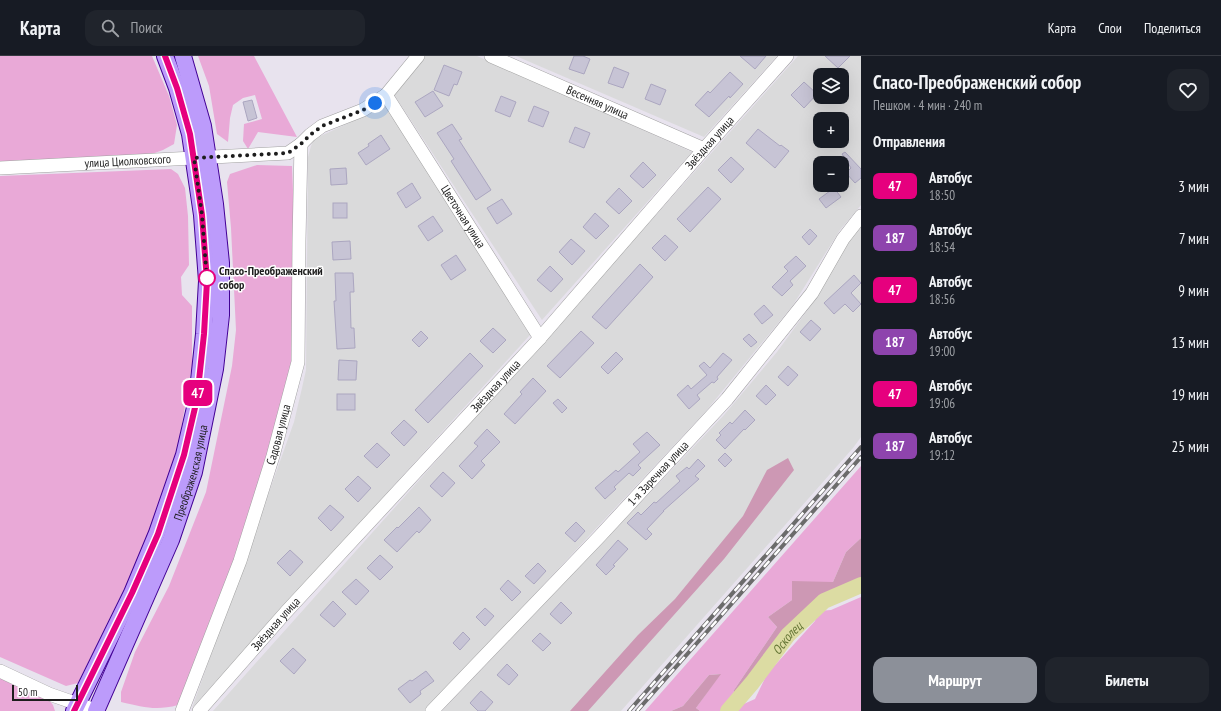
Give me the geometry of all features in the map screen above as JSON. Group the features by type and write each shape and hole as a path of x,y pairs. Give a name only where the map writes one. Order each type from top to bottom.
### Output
{"main road":[{"name":"Преображенская улица","path":"97,711 171,540 194,472 216,369 221,315 221,263 216,204 201,157 190,134 177,88 165,56"},
{"name":"Преображенская улица","path":"76,707 132,593 158,534 184,455 197,399 204,334 207,281 202,215 201,157 203,126 183,56"}],"street":[{"name":"улица Циолковского","path":"0,168 288,153 322,126 363,110 386,95 418,56"},
{"name":"Весенняя улица","path":"491,56 704,149"},
{"name":"Звёздная улица","path":"199,711 286,612 540,338 787,56"},
{"name":"Цветочная улица","path":"386,95 540,338"},
{"name":"Садовая улица","path":"182,711 240,561 273,456 298,362 301,144"},
{"name":"1-я Заречная улица","path":"432,711 599,537 727,399 812,293 842,239 861,216"},
{"path":"0,670 76,707 97,711"}],"shaded area":[{"path":"0,56 152,56 169,96 177,125 174,144 149,155 0,163"},
{"path":"198,56 254,56 297,137 258,132 248,149 243,141 244,124 262,119 255,95 243,98 233,105 230,118 228,142 217,134 209,86"},
{"path":"425,56 477,56 692,152 542,320 393,93"},
{"path":"516,56 777,56 704,137"},
{"path":"798,56 861,56 861,205 840,230 793,305 706,411 425,711 213,711"},
{"path":"384,103 530,335 192,708 294,422 306,370 308,157 311,146 314,139 364,116"},
{"path":"257,165 292,166 298,313 296,368 238,562 178,705 156,708 143,707 121,702 121,692 135,652 169,586 206,492 232,366 236,330 231,228 227,182 230,174"},
{"path":"171,169 178,174 185,188 188,216 189,265 181,277 182,295 192,306 192,365 175,465 133,571 78,683 66,686 0,657 0,176"},
{"path":"861,226 861,437 853,448 621,711 442,711 724,415 777,352 817,297 846,244"},
{"path":"788,458 794,470 724,559 588,711 570,711 638,635 675,599 743,516 767,470"},
{"path":"861,466 861,538 846,552 833,582 792,600 768,617 777,627 734,690 733,702 725,711 700,711 696,708 720,674 709,675 683,706 671,711 645,711"},
{"path":"861,538 861,582 823,599 785,633 733,702 734,690 777,627 768,617 792,600 792,581 833,582 846,552"},
{"path":"861,597 861,711 736,711 737,707 755,699 767,674 815,621 818,611 831,610"},
{"path":"721,674 696,708 700,711 671,711 683,706 709,675"},
{"path":"0,678 49,700 55,711 0,711"}],"building":[{"path":"574,56 583,56 590,59 584,74 569,69"},
{"path":"740,56 766,56 755,69"},
{"path":"825,56 850,56 838,68"},
{"path":"444,65 462,72 457,85 454,84 449,96 434,90"},
{"path":"614,67 629,73 623,88 608,83"},
{"path":"730,72 743,84 709,117 695,105 708,91 710,93"},
{"path":"804,82 813,90 813,98 804,108 791,95"},
{"path":"651,84 666,90 660,105 645,99"},
{"path":"433,91 443,106 425,117 415,102"},
{"path":"501,96 516,102 510,117 495,111"},
{"path":"252,100 257,118 248,121 243,102"},
{"path":"534,106 549,112 543,127 528,121"},
{"path":"452,124 462,139 459,140 491,190 476,200 451,161 454,159 437,133"},
{"path":"575,127 590,133 584,148 569,142"},
{"path":"758,129 789,151 775,168 746,143"},
{"path":"381,135 390,149 366,165 358,153 369,146 368,144"},
{"path":"845,152 849,156 843,156 842,154"},
{"path":"849,156 861,169 861,178 855,183 849,176 849,170 851,168 849,165"},
{"path":"731,157 744,169 731,183 718,170"},
{"path":"643,162 656,175 643,188 630,176"},
{"path":"346,168 347,184 331,185 330,169"},
{"path":"412,183 421,198 406,208 397,193"},
{"path":"708,187 721,199 690,232 677,219"},
{"path":"619,188 632,201 619,214 606,202"},
{"path":"829,192 837,192 841,197 826,208 819,199"},
{"path":"502,199 512,214 497,224 487,208"},
{"path":"333,203 347,203 347,218 333,218"},
{"path":"595,213 609,226 596,239 583,227"},
{"path":"433,216 443,231 428,241 418,226"},
{"path":"810,229 817,236 809,245 802,237"},
{"path":"665,235 678,247 665,261 652,248"},
{"path":"571,239 585,251 572,265 559,252"},
{"path":"350,241 351,259 333,260 332,242"},
{"path":"456,255 466,270 451,280 441,265"},
{"path":"796,256 806,266 790,281 793,285 782,296 772,287 788,271 784,267"},
{"path":"640,264 653,277 606,329 592,317"},
{"path":"550,266 563,279 551,292 537,280"},
{"path":"335,273 353,273 354,292 350,292 351,328 354,328 355,348 337,349 334,301 336,301"},
{"path":"854,275 861,283 851,293 861,304 853,312 845,304 834,314 824,303"},
{"path":"764,305 773,315 762,324 754,314"},
{"path":"811,320 821,329 810,341 800,332"},
{"path":"493,328 506,340 493,353 480,341"},
{"path":"421,331 428,338 419,347 412,340"},
{"path":"581,331 594,343 560,378 547,366"},
{"path":"749,334 757,342 751,347 743,339"},
{"path":"616,352 623,359 608,374 601,367"},
{"path":"470,353 483,366 428,423 415,410"},
{"path":"723,353 732,360 717,377 718,379 714,383 712,382 697,395 700,399 689,409 677,395 688,385 691,389 707,375 699,366 704,362 710,368"},
{"path":"339,360 357,361 356,380 338,380"},
{"path":"788,366 798,375 788,386 778,377"},
{"path":"533,378 546,391 515,424 504,414 522,394 520,392"},
{"path":"766,385 776,395 766,405 756,396"},
{"path":"337,394 355,394 355,410 337,410"},
{"path":"558,399 567,408 562,413 553,403"},
{"path":"745,410 755,420 725,449 716,440 721,435 719,433 730,422 732,424"},
{"path":"404,420 417,432 404,446 391,433"},
{"path":"487,429 500,442 481,461 485,465 472,479 459,466 478,446 474,443"},
{"path":"647,432 660,445 638,465 641,468 633,476 629,473 614,487 616,489 605,499 595,488 616,470 618,472 640,452 633,444"},
{"path":"377,443 390,455 377,468 364,456"},
{"path":"725,453 732,460 725,467 718,460"},
{"path":"698,459 705,466 695,476 699,479 663,511 647,529 652,534 646,540 627,523 638,512 641,515 654,502 656,503 680,481 676,476 687,467 689,469"},
{"path":"443,472 455,483 442,497 430,486"},
{"path":"358,476 371,488 358,502 345,489"},
{"path":"330,505 344,517 331,531 318,518"},
{"path":"419,507 431,520 419,533 417,531 397,552 384,540"},
{"path":"576,522 585,531 575,542 565,533"},
{"path":"618,540 628,549 606,575 596,565"},
{"path":"290,550 303,562 290,576 277,563"},
{"path":"380,555 393,567 380,580 367,568"},
{"path":"538,563 546,571 534,584 525,576"},
{"path":"356,579 369,591 356,605 342,592"},
{"path":"508,580 521,592 512,601 500,589"},
{"path":"333,601 346,614 334,627 320,615"},
{"path":"561,602 572,613 561,624 550,614"},
{"path":"485,608 494,616 485,626 476,617"},
{"path":"463,632 470,639 460,650 453,643"},
{"path":"540,633 551,643 543,651 532,641"},
{"path":"293,648 306,660 294,674 280,661"},
{"path":"507,664 518,675 509,685 497,675"},
{"path":"426,671 434,681 420,691 421,694 410,703 398,689"},
{"path":"481,691 493,702 485,711 478,711 470,703"}],"waterway":[{"name":"Осколец","path":"728,711 752,683 788,635 824,601 861,585"}],"railway":[{"path":"629,711 861,447"},
{"path":"637,711 861,457"}],"bus line":[{"name":"47","path":"74,711 132,593 158,534 184,455 197,399 204,334 207,281 202,215 190,134 177,88 165,56"}],"place":[{"name":"Спасо-Преображенский собор","path":"207,278"}],"route":[{"path":"207,278 207,281 202,215 194,158 288,153 322,126 363,110 375,103"}]}
